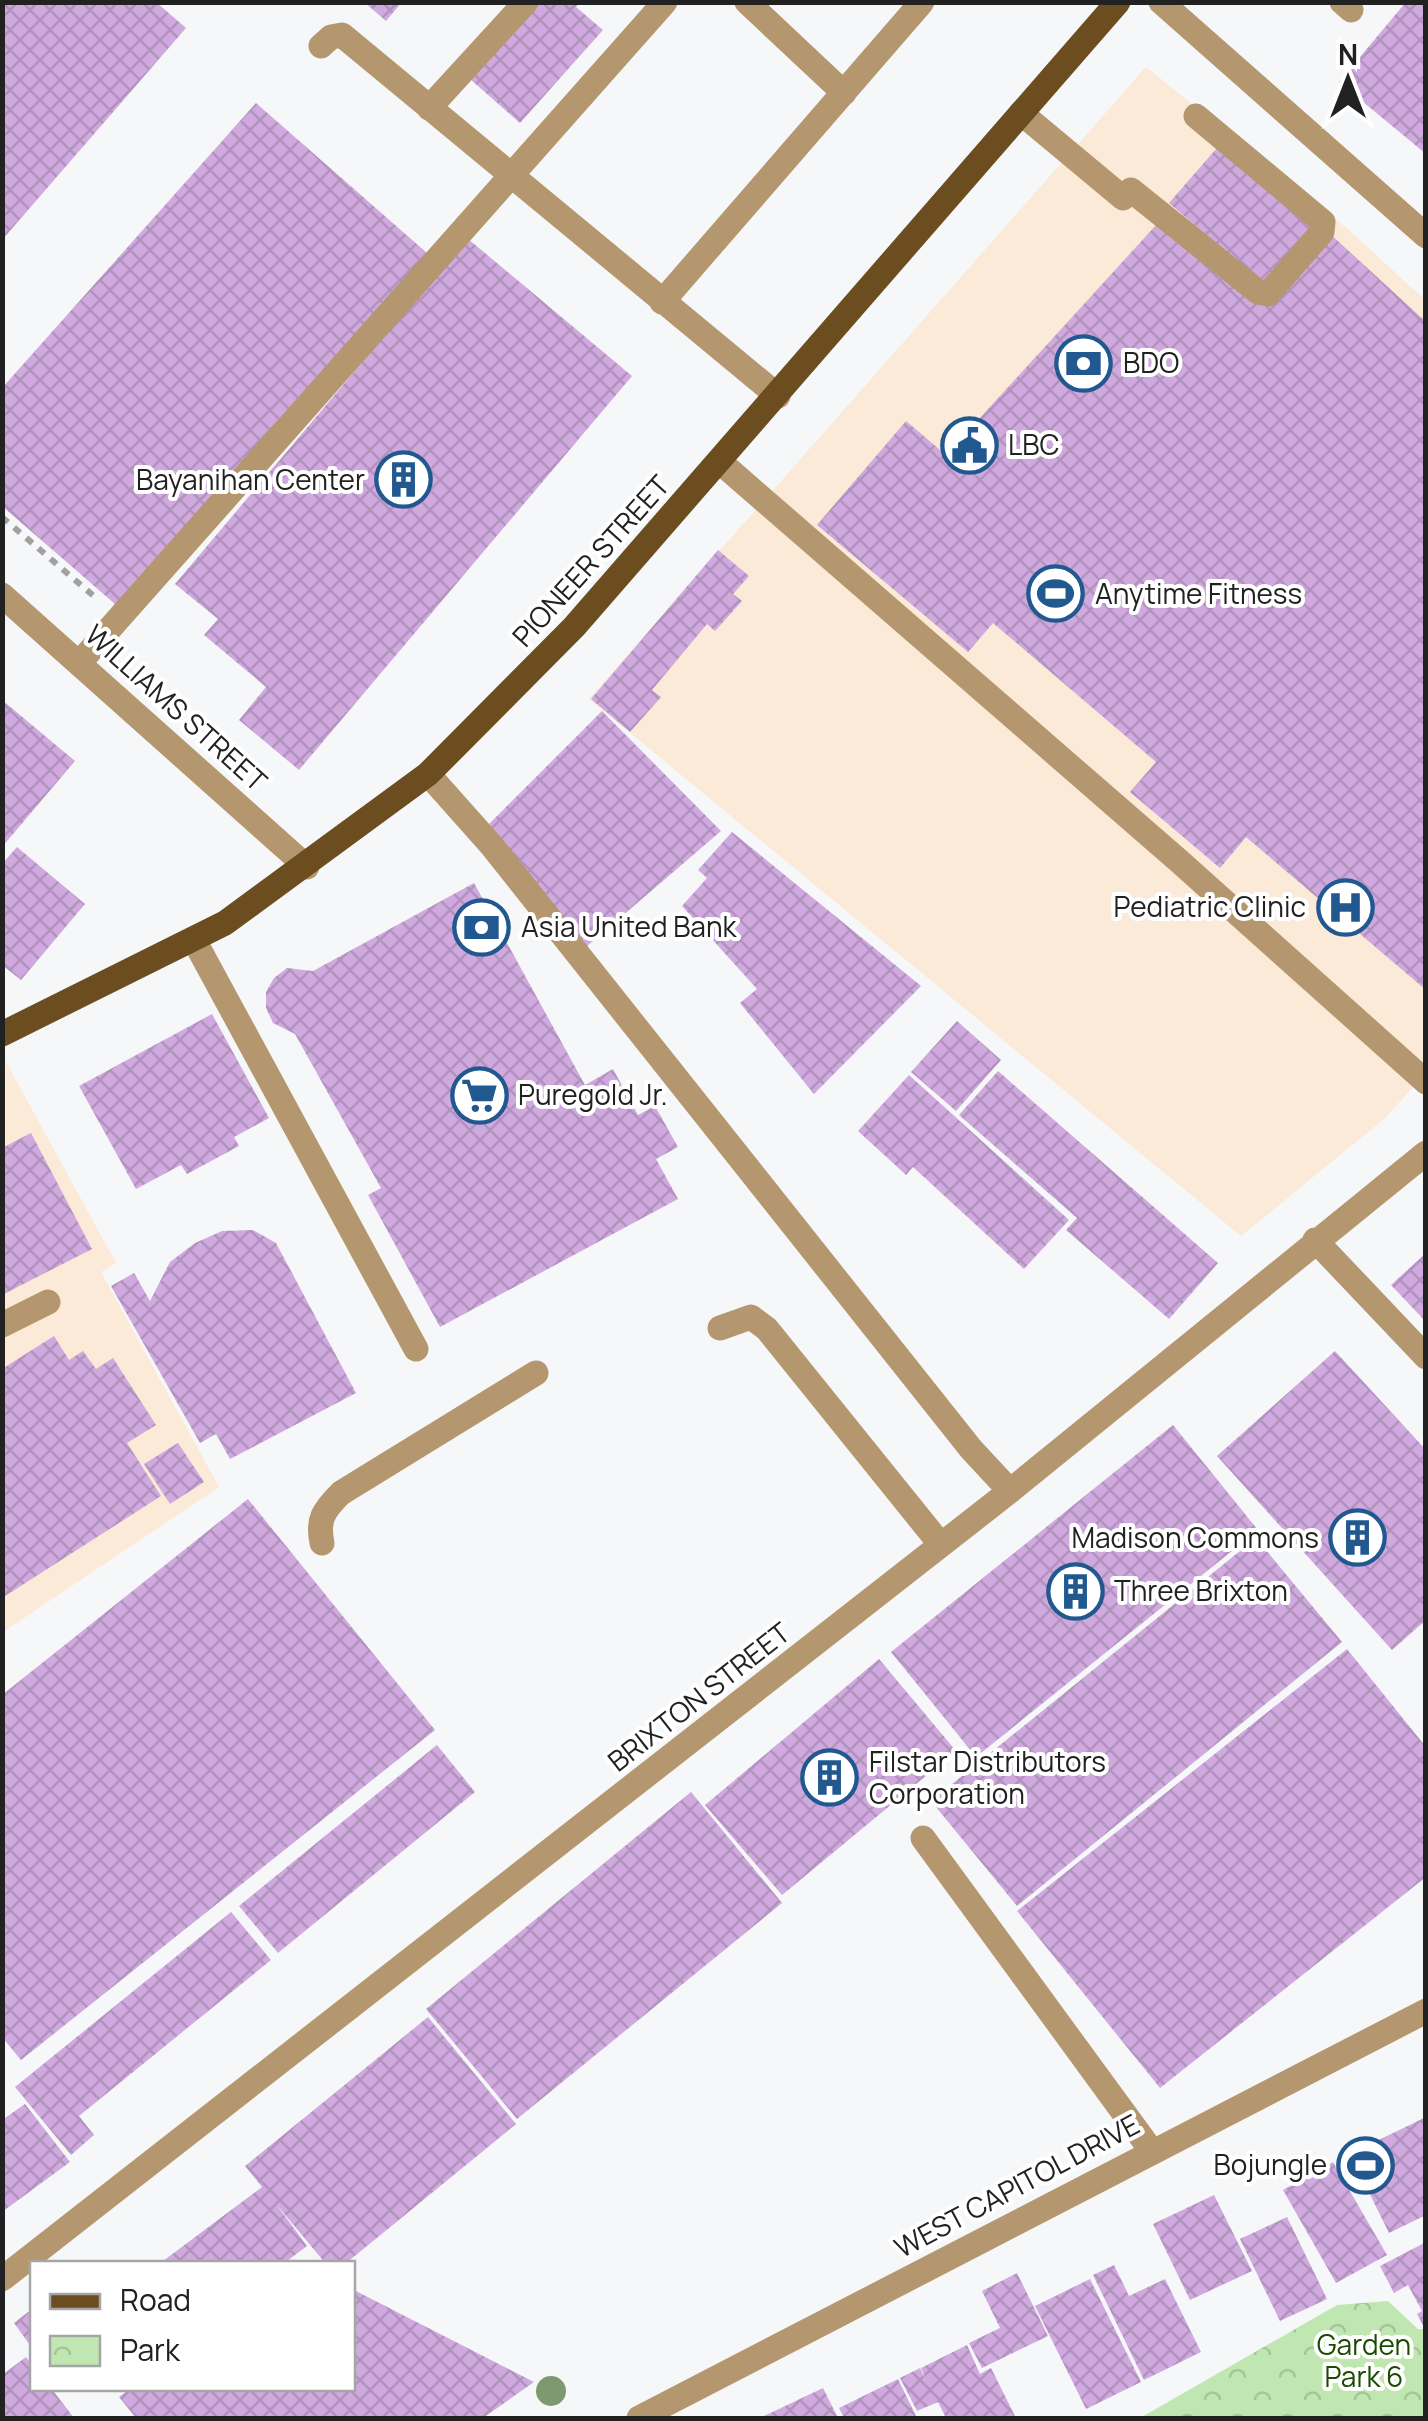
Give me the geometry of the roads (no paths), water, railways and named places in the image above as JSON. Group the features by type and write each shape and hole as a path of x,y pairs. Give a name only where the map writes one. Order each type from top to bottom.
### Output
{"main road":[{"name":"PIONEER STREET","path":"2,1034 194,940 307,867 428,774 574,627 1118,2"}],"street":[{"path":"429,108 526,2"},
{"path":"81,661 514,178 664,2"},
{"path":"747,2 844,93"},
{"path":"662,302 922,2"},
{"path":"1162,2 1426,236"},
{"path":"321,46 330,37 342,35 778,396"},
{"path":"1021,113 1258,292 1268,294 1322,232 1322,222 1196,116"},
{"path":"720,462 1179,861 1426,1082"},
{"name":"WILLIAMS STREET","path":"2,595 81,661 307,867"},
{"path":"428,774 492,846 897,1357 1010,1491"},
{"path":"194,940 416,1349"},
{"name":"BRIXTON STREET","path":"2,2279 1010,1491 1426,1153"},
{"path":"1315,1240 1426,1356"},
{"path":"2,1325 48,1302"},
{"path":"720,1328 750,1316 767,1329 941,1545"},
{"path":"322,1542 318,1525 324,1510 341,1493 536,1373"},
{"path":"924,1838 1151,2150"},
{"name":"WEST CAPITOL DRIVE","path":"639,2418 1426,2011"}],"place":[{"name":"BDO","path":"1084,363"},
{"name":"LBC","path":"969,445"},
{"name":"Bayanihan Center","path":"404,480"},
{"name":"Anytime Fitness","path":"1056,594"},
{"name":"Pediatric Clinic","path":"1345,907"},
{"name":"Asia United Bank","path":"482,927"},
{"name":"Puregold Jr.","path":"479,1095"},
{"name":"Madison Commons","path":"1358,1538"},
{"name":"Three Brixton","path":"1075,1591"},
{"name":"Filstar Distributors Corporation","path":"830,1778"},
{"name":"Bojungle","path":"1366,2165"}],"park label":[{"name":"Garden Park 6","path":"1364,2361"}]}
